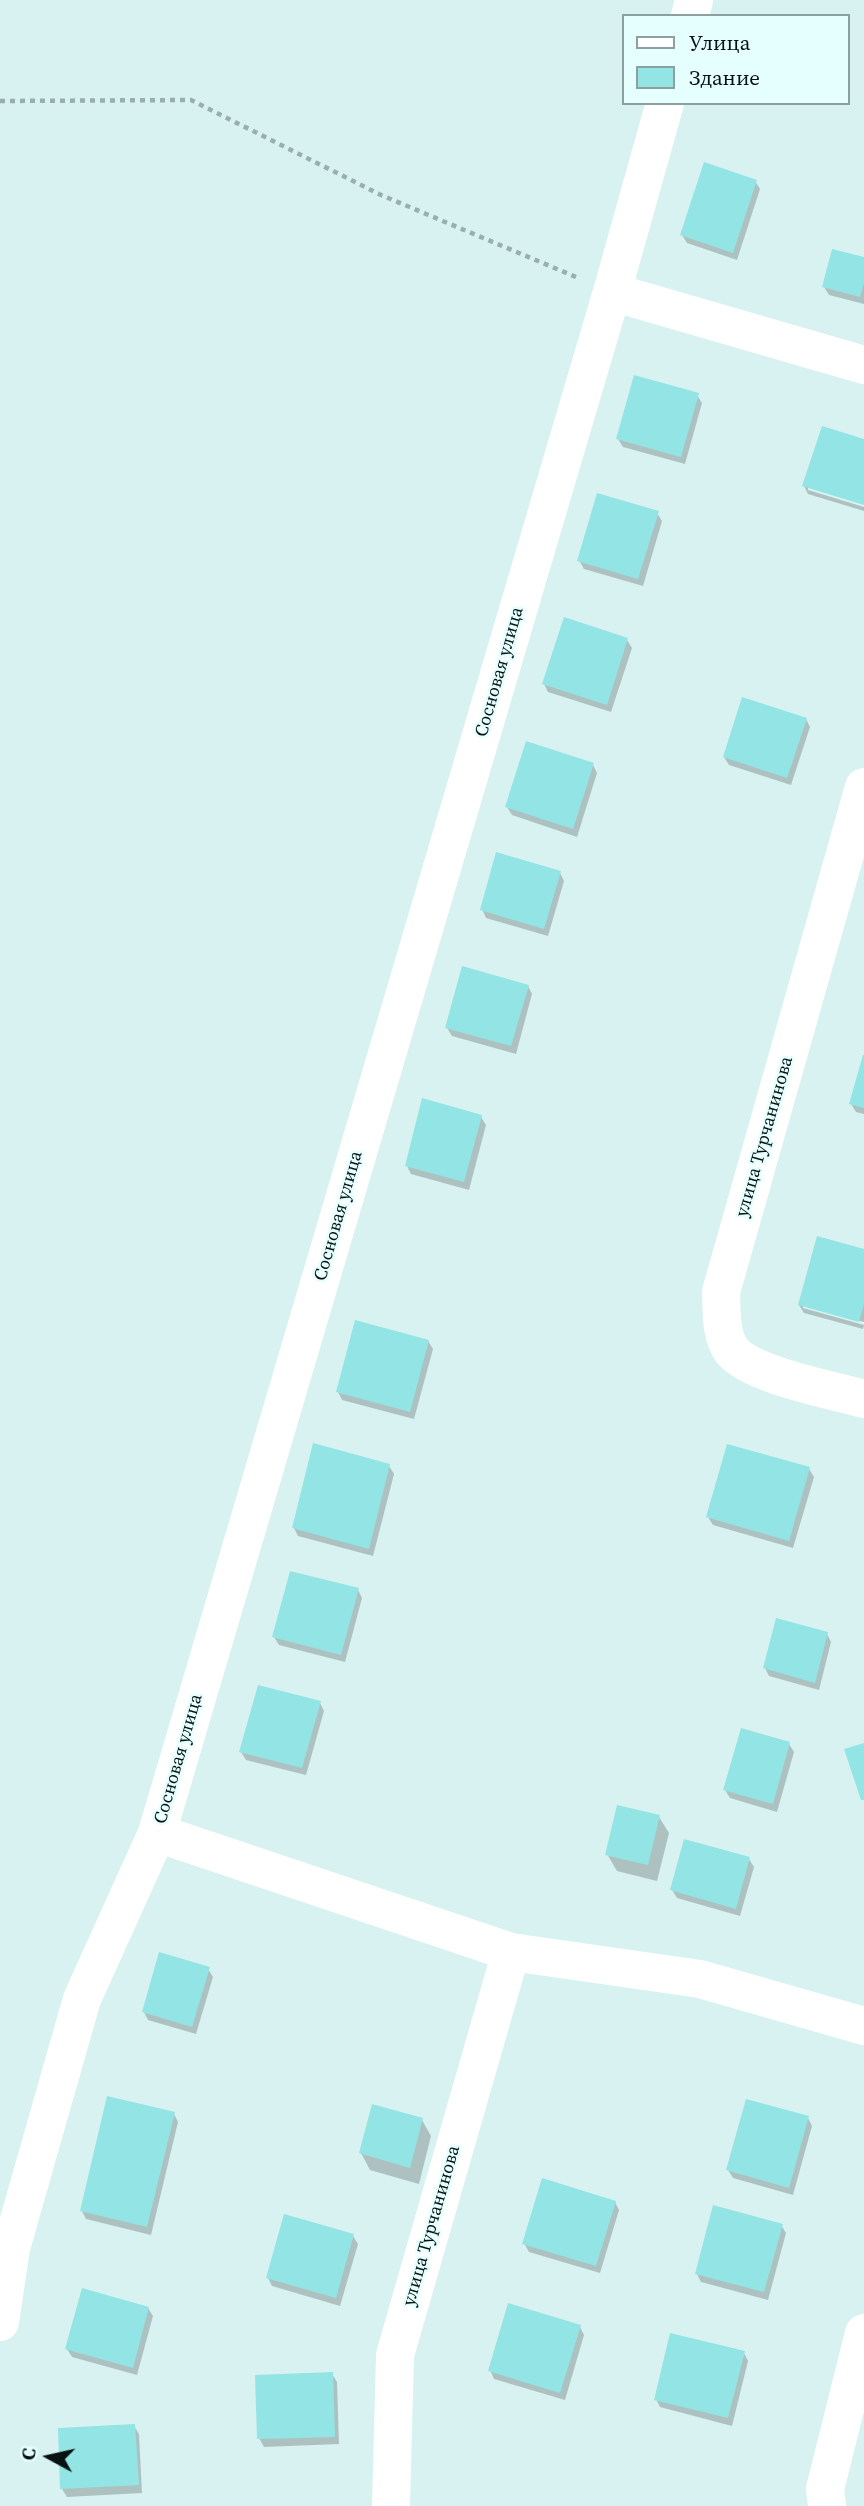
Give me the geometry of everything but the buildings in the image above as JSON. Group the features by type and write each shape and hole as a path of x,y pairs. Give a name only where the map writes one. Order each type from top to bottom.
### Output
{"street":[{"name":"Сосновая улица","path":"0,2322 11,2248 82,1999 157,1833 612,292 664,105"},
{"path":"612,292 864,365"},
{"name":"улица Турчанинова","path":"864,787 720,1292 723,1327 732,1351 762,1371 864,1399"},
{"path":"157,1833 511,1952 700,1979 864,2026"},
{"name":"улица Турчанинова","path":"391,2506 395,2354 511,1952"},
{"path":"827,2506 825,2489 864,2333"}],"path":[{"path":"0,101 191,100 381,195 612,292"}]}
